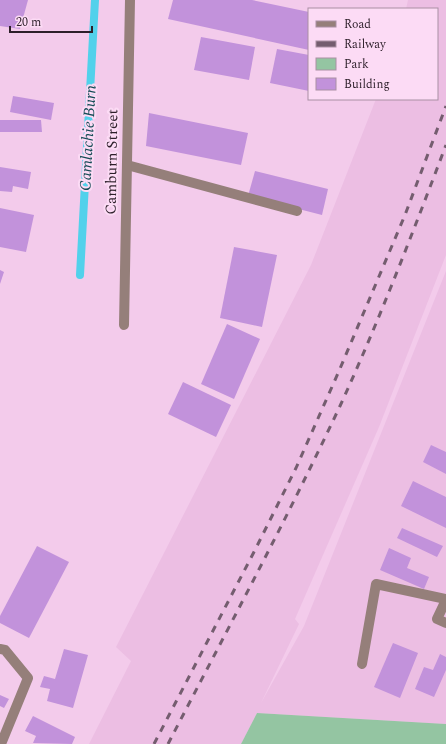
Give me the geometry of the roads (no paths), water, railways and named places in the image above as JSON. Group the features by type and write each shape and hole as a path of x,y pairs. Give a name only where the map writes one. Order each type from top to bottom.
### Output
{"street":[{"name":"Camburn Street","path":"124,325 130,0"},
{"path":"127,165 297,211"},
{"path":"362,664 376,584 446,599 437,619 446,623"},
{"path":"0,649 5,650 28,678 1,744"}],"waterway":[{"name":"Camlachie Burn","path":"80,275 95,0"}],"railway":[{"path":"154,744 296,468 405,215 446,106"},
{"path":"168,744 277,534 340,406 382,309 446,145"}]}
